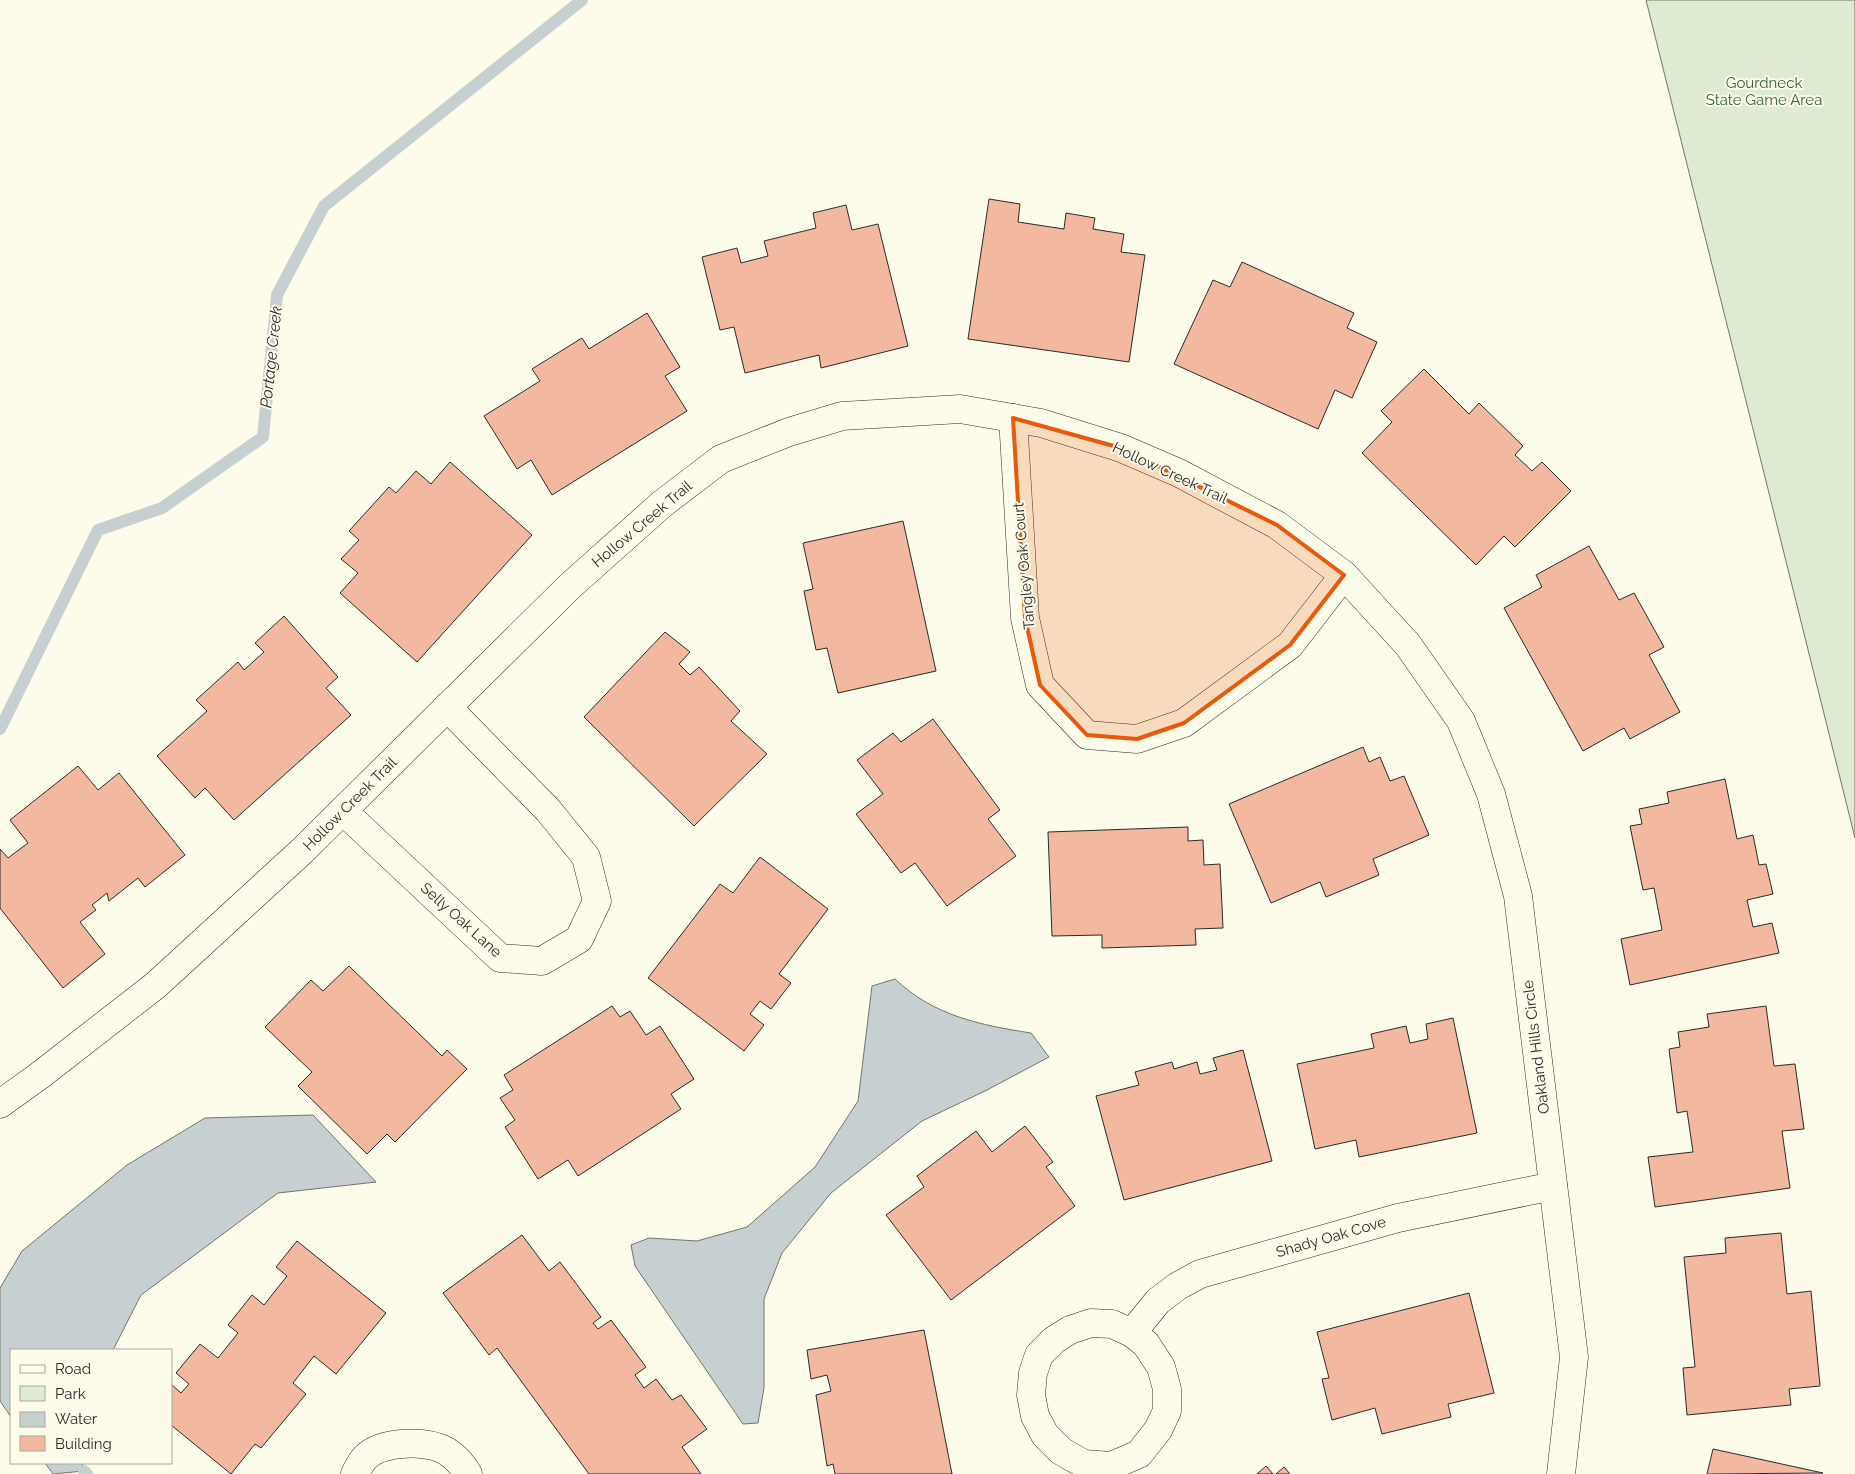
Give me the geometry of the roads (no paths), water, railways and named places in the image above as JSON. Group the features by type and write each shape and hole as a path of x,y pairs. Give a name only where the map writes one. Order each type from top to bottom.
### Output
{"street":[{"name":"Hollow Creek Trail","path":"0,1104 156,985 302,852 570,586 662,504 721,459 789,432 842,416 960,408 1040,423 1121,448 1179,474 1277,525 1344,575 1408,645"},
{"name":"Tangley Oak Court","path":"1013,418 1025,618 1040,686 1087,735 1138,739 1184,723 1290,645 1344,575"},
{"name":"Oakland Hills Circle","path":"1408,645 1461,722 1491,794 1518,896 1574,1357 1561,1474"},
{"name":"Selly Oak Lane","path":"343,810 500,958 542,961 578,939 597,901 586,857 548,810 447,707"},
{"name":"Shady Oak Cove","path":"1132,1333 1158,1301 1178,1286 1200,1274 1398,1218 1553,1186"},
{"path":"1090,1323 1112,1324 1132,1333 1146,1344 1161,1366 1167,1388 1167,1411 1158,1430 1139,1454 1111,1466 1084,1464 1061,1451 1045,1436 1035,1416 1031,1395 1033,1373 1039,1355 1054,1340 1070,1330 1090,1323"},
{"path":"355,1474 363,1460 380,1449 401,1444 421,1444 441,1449 461,1462 468,1474"}],"water":[{"path":"895,979 910,992 926,1002 959,1017 1031,1033 1049,1057 987,1090 922,1121 831,1193 782,1253 764,1299 764,1388 758,1423 743,1424 635,1266 631,1245 649,1238 697,1241 747,1227 815,1167 858,1101 872,986"},
{"path":"313,1115 376,1182 278,1193 141,1295 114,1349 10,1349 10,1416 0,1401 0,1288 22,1251 127,1165 205,1118"},
{"path":"46,1464 82,1464 84,1471 53,1474"}],"waterway":[{"name":"Portage Creek","path":"0,729 98,530 162,508 263,437 277,295 324,206 582,0"},
{"path":"84,1471 87,1474"}],"park label":[{"name":"Gourdneck State Game Area","path":"1764,92"}]}
